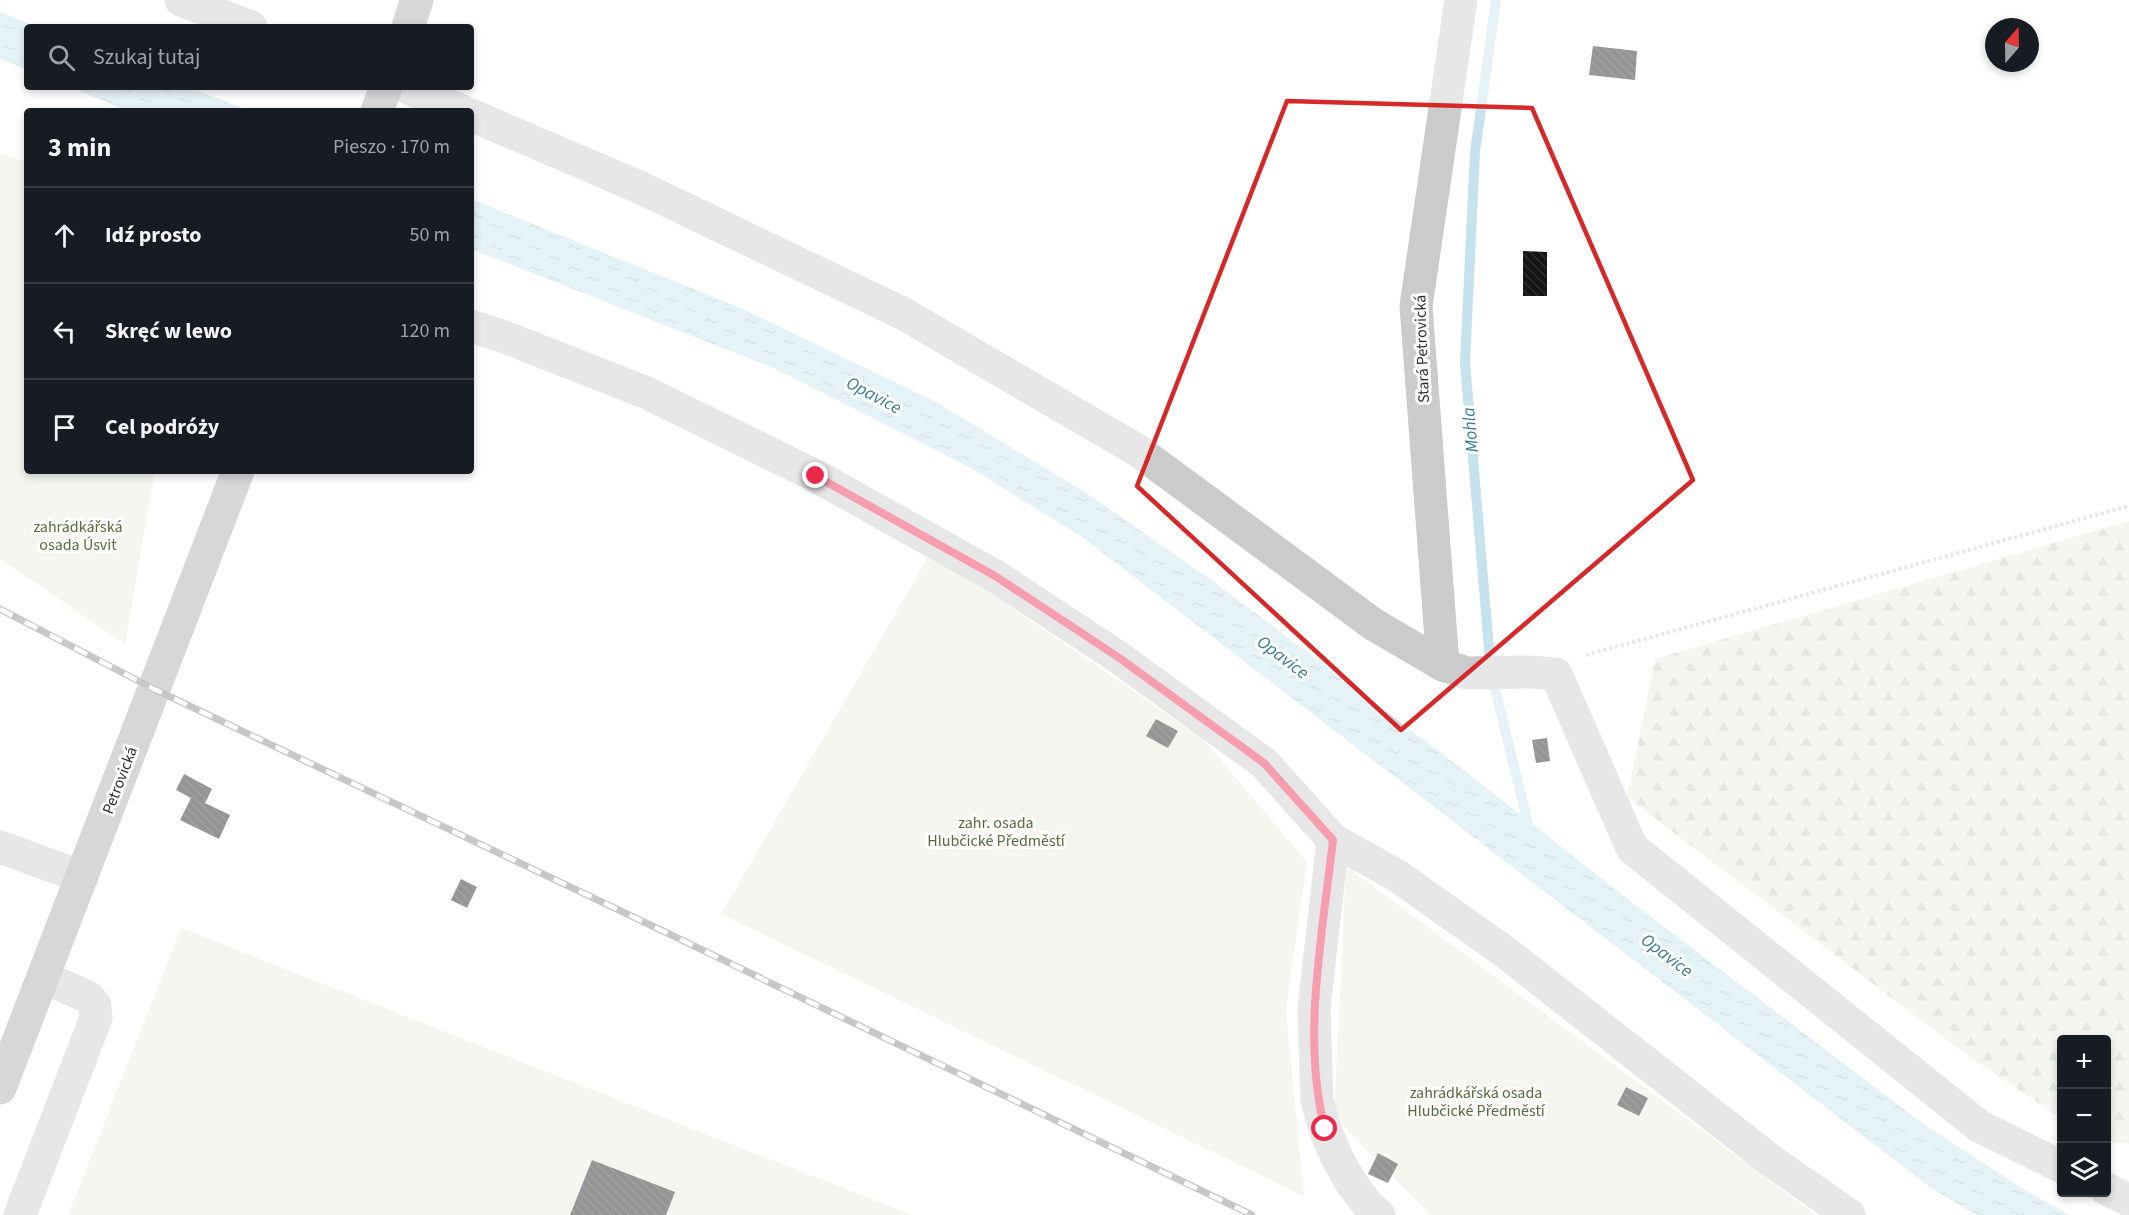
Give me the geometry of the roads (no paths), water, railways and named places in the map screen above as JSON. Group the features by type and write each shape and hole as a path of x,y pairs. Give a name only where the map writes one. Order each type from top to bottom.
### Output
{"main road":[{"path":"409,24 417,0"},
{"name":"Petrovická","path":"0,1088 237,474"}],"street":[{"path":"181,0 243,24"},
{"name":"Stará Petrovická","path":"1455,669 1416,306 1461,0"},
{"path":"387,96 447,108"},
{"path":"474,116 639,187 904,314 1137,450 1373,624 1455,669 1543,673 1632,848 1978,1126 2057,1165"},
{"path":"474,327 506,337 647,393 816,476 995,576 1118,657 1264,763 1333,840 1396,875 1505,952 1770,1160 1849,1215"},
{"path":"1333,840 1314,1008 1317,1101 1336,1156 1350,1181 1367,1204 1379,1215"},
{"path":"0,847 82,877"},
{"path":"20,1215 96,1018 95,1005 88,997 43,977"},
{"path":"2111,1191 2129,1200"}],"water":[{"path":"0,12 30,24 24,24 24,69 0,59"},
{"path":"76,90 196,90 242,108 121,108"},
{"name":"Opavice","path":"474,200 743,309 936,402 1088,494 1214,582 1465,771 1629,900 1922,1123 2028,1192 2070,1215 1976,1215 1931,1188 1082,537 969,467 776,369 474,250"}],"waterway":[{"name":"Mohla","path":"1496,0 1475,152 1465,363 1491,672 1530,832"}],"railway":[{"path":"0,609 154,689 1252,1215"}],"park label":[{"name":"zahrádkářská osada Úsvit","path":"78,535"},
{"name":"zahr. osada Hlubčické Předměstí","path":"996,831"},
{"name":"zahrádkářská osada Hlubčické Předměstí","path":"1476,1101"}]}
